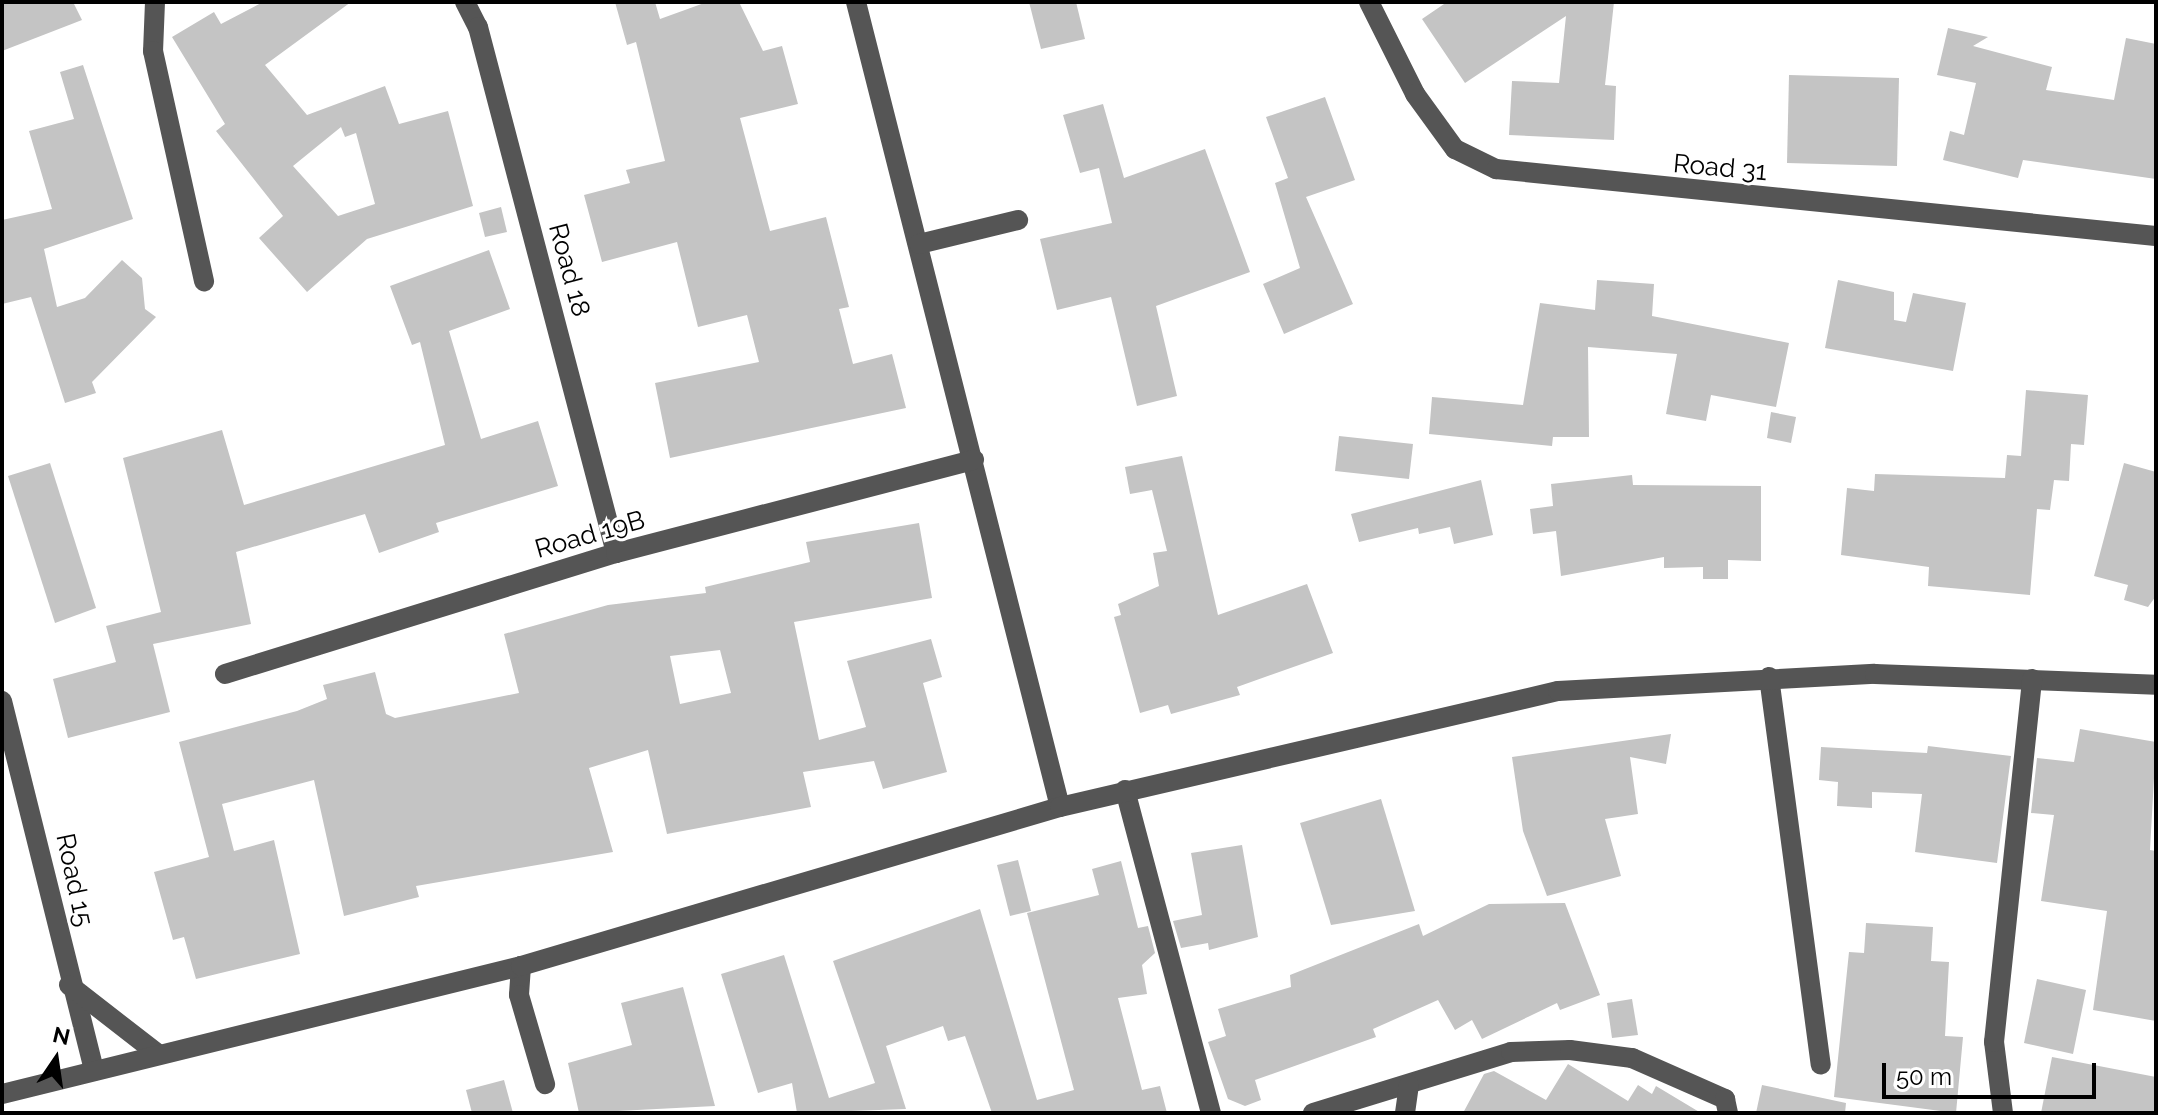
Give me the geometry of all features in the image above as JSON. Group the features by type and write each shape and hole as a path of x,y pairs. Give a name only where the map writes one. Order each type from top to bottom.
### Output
{"street":[{"path":"155,2 153,51 204,281"},
{"name":"Road 18","path":"465,2 478,27 616,553"},
{"path":"856,2 1060,807"},
{"name":"Road 31","path":"1369,2 1415,94 1455,149 1496,169 2156,236"},
{"path":"919,244 1018,220"},
{"name":"Road 19B","path":"225,674 616,553 974,460"},
{"path":"1769,677 1821,1065"},
{"path":"2,1094 521,966 1125,790 1558,691 1769,677 2032,679 2156,685"},
{"path":"2003,1113 1994,1042 2032,679"},
{"name":"Road 15","path":"2,701 69,985 94,1071"},
{"path":"1125,790 1211,1113"},
{"path":"521,966 519,995 545,1084"},
{"path":"69,985 158,1054"},
{"path":"1313,1113 1511,1052 1570,1050 1632,1058 1725,1099 1728,1113"},
{"path":"1405,1113 1409,1085"}],"building":[{"path":"2,2 73,2 82,20 2,51"},
{"path":"263,2 351,2 265,65 307,115 385,86 399,124 448,111 473,206 367,239 307,292 259,238 283,216 216,131 225,124 172,37 214,12 221,24","holes":["341,127 345,137 356,133 375,204 338,216 293,166"]},
{"path":"615,2 655,2 660,19 707,2 739,2 763,51 782,46 798,104 740,118 770,231 826,217 849,307 839,309 853,364 892,354 906,408 670,458 655,383 759,362 747,315 698,327 677,242 602,262 584,195 630,183 626,170 665,161 636,42 627,45"},
{"path":"1029,2 1076,2 1085,39 1041,49"},
{"path":"1447,2 1614,2 1605,85 1616,86 1614,140 1509,135 1512,81 1559,83 1566,16 1465,83 1422,19"},
{"path":"1948,28 1988,37 1973,46 2052,67 2046,90 2114,100 2126,38 2156,44 2156,179 2023,160 2018,178 1943,160 1950,131 1964,135 1976,83 1937,75"},
{"path":"83,65 133,219 44,249 57,307 85,298 122,260 142,278 145,309 156,317 92,382 96,393 65,403 31,297 2,304 2,220 52,209 29,131 74,119 60,72"},
{"path":"1789,75 1899,78 1897,166 1787,163"},
{"path":"1325,97 1355,180 1306,197 1353,304 1284,334 1263,284 1300,268 1275,183 1288,178 1266,117"},
{"path":"1103,104 1124,178 1205,149 1250,272 1156,306 1177,396 1137,406 1111,297 1057,310 1040,239 1112,223 1099,168 1080,173 1063,115"},
{"path":"501,207 507,232 485,237 479,213"},
{"path":"489,250 510,309 449,331 481,439 538,421 558,486 436,523 439,532 379,553 365,514 236,552 251,624 153,644 170,712 68,738 53,679 116,662 106,626 161,612 123,458 222,430 244,505 445,445 420,342 412,345 390,286"},
{"path":"1597,280 1654,284 1652,316 1789,343 1776,407 1711,395 1706,421 1666,414 1677,354 1588,347 1589,437 1553,437 1552,446 1429,434 1432,397 1523,405 1540,303 1595,310"},
{"path":"1838,280 1894,292 1894,320 1906,322 1913,293 1966,303 1953,371 1825,348"},
{"path":"2026,390 2088,395 2084,445 2071,444 2069,481 2054,480 2050,510 2037,509 2030,595 1928,586 1929,567 1841,555 1847,488 1874,491 1875,474 2005,478 2007,455 2021,456"},
{"path":"1771,412 1796,417 1791,443 1767,438"},
{"path":"1339,436 1413,444 1409,479 1335,471"},
{"path":"1182,456 1218,615 1307,584 1333,653 1237,687 1240,695 1171,714 1168,705 1140,713 1114,617 1121,615 1118,604 1159,586 1153,553 1167,551 1152,490 1130,494 1125,467"},
{"path":"50,463 96,608 55,623 8,476"},
{"path":"2124,463 2156,472 2156,596 2148,607 2124,600 2128,585 2094,576"},
{"path":"1632,475 1633,485 1761,486 1761,561 1728,560 1728,579 1703,579 1703,567 1664,568 1664,557 1561,576 1556,531 1533,534 1530,509 1553,506 1551,484"},
{"path":"1481,480 1493,535 1454,544 1450,527 1419,534 1418,528 1359,542 1351,514"},
{"path":"919,523 932,598 794,622 819,740 866,727 847,661 931,639 942,677 923,683 947,772 883,789 874,761 803,772 811,807 667,834 648,750 589,768 613,852 416,886 419,897 344,916 314,780 222,804 234,851 274,840 300,954 196,979 184,937 173,940 154,872 209,857 179,742 297,711 327,699 323,685 375,672 386,714 395,718 519,693 504,634 608,605 706,593 705,587 810,562 806,542","holes":["720,650 731,693 680,704 670,656"]},
{"path":"2080,729 2156,742 2150,850 2156,851 2156,1021 2093,1010 2107,911 2041,901 2054,815 2031,813 2037,758 2074,762"},
{"path":"1671,734 1666,764 1630,757 1638,814 1605,819 1621,876 1547,896 1523,831 1512,757"},
{"path":"1928,746 2011,756 1997,863 1915,852 1922,794 1872,792 1872,808 1837,806 1838,782 1819,780 1821,747 1927,753"},
{"path":"1381,799 1415,911 1331,925 1300,823"},
{"path":"1242,845 1258,937 1209,950 1208,943 1181,948 1173,921 1202,915 1191,853"},
{"path":"1018,860 1031,911 1010,916 997,865"},
{"path":"1121,861 1138,928 1148,926 1155,953 1142,965 1147,994 1118,998 1142,1090 1160,1086 1167,1113 992,1113 965,1036 948,1041 943,1026 886,1046 906,1109 797,1113 792,1083 758,1093 721,974 784,955 829,1098 875,1083 833,961 980,909 1037,1100 1074,1090 1027,913 1099,895 1092,869"},
{"path":"1565,903 1600,995 1560,1010 1557,1003 1482,1039 1472,1020 1455,1030 1438,1000 1373,1029 1376,1037 1255,1080 1261,1100 1245,1106 1228,1099 1208,1042 1226,1036 1218,1009 1291,987 1290,975 1419,924 1423,936 1489,904"},
{"path":"1866,923 1933,927 1931,961 1949,962 1945,1036 1963,1037 1956,1113 1834,1097 1849,952 1864,953"},
{"path":"2037,979 2086,990 2073,1054 2024,1043"},
{"path":"683,987 715,1106 579,1113 568,1063 632,1045 621,1003"},
{"path":"1632,999 1638,1035 1612,1038 1607,1003"},
{"path":"2052,1057 2156,1077 2156,1113 2041,1113"},
{"path":"1568,1064 1628,1101 1638,1085 1652,1094 1656,1086 1701,1113 1463,1113 1484,1074 1494,1071 1546,1100"},
{"path":"504,1080 513,1113 472,1113 466,1090"},
{"path":"1762,1085 1846,1103 1845,1113 1756,1113"}]}
